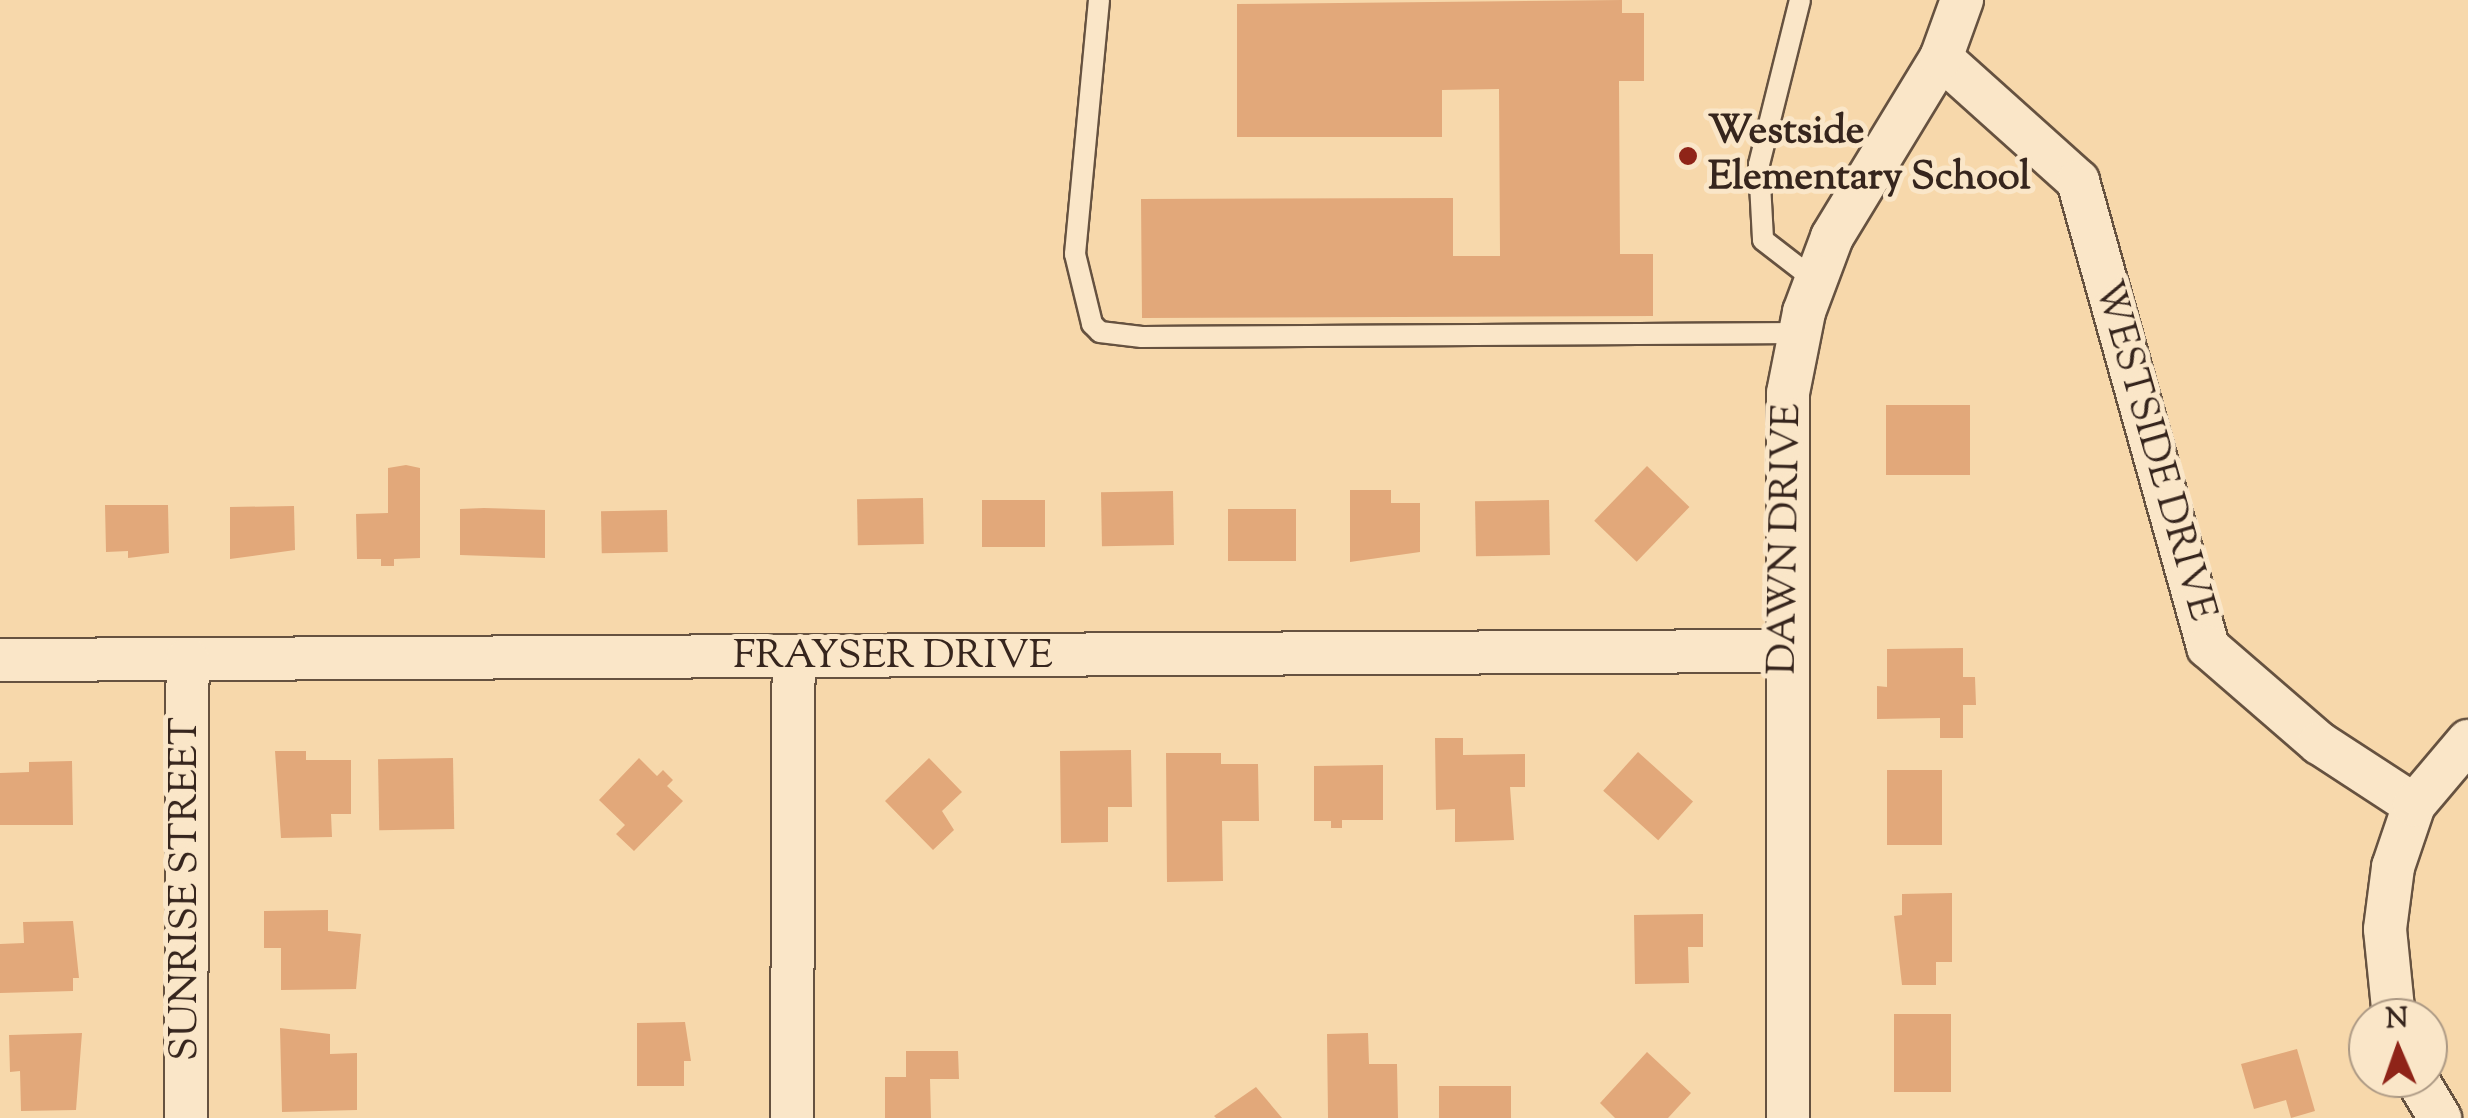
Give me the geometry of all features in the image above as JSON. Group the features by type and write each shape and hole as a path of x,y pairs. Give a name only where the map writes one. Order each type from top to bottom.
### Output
{"street":[{"name":"DAWN DRIVE","path":"1788,1118 1784,465 1800,333 1832,238 1941,58 1962,0"},
{"name":"WESTSIDE DRIVE","path":"1941,58 2078,181 2208,646 2319,743 2414,806"},
{"name":"FRAYSER DRIVE","path":"0,660 794,659 1785,650"},
{"name":"SUNRISE STREET","path":"186,1118 188,659"},
{"path":"792,1118 794,659"},
{"path":"2392,998 2384,929 2393,867 2414,806 2468,741"}],"lane":[{"path":"1100,0 1075,254 1092,324 1100,332 1142,337 1800,333"},
{"path":"1800,0 1759,165 1764,240 1816,281"}],"building":[{"path":"1622,0 1622,13 1644,13 1644,81 1619,81 1620,254 1653,254 1653,316 1142,318 1141,199 1453,198 1453,256 1500,256 1499,89 1442,90 1442,137 1237,137 1237,4"},
{"path":"1886,405 1970,405 1970,475 1886,475"},
{"path":"1647,466 1689,507 1637,562 1594,521"},
{"path":"388,468 420,468 420,558 394,559 394,566 381,566 381,559 357,559 356,514 388,513"},
{"path":"1350,490 1391,490 1391,503 1420,503 1420,552 1350,562"},
{"path":"1173,491 1174,545 1102,546 1101,492"},
{"path":"923,498 924,544 858,545 857,499"},
{"path":"982,500 1045,500 1045,547 982,547"},
{"path":"1549,500 1550,555 1476,556 1475,501"},
{"path":"105,505 168,505 169,553 128,558 128,551 106,552"},
{"path":"294,506 295,550 230,559 230,507"},
{"path":"460,509 545,510 545,558 460,555"},
{"path":"1228,509 1296,509 1296,561 1228,561"},
{"path":"667,510 668,552 602,553 601,511"},
{"path":"1963,648 1963,677 1975,677 1976,705 1963,705 1963,738 1940,738 1940,718 1877,719 1877,686 1887,687 1887,649"},
{"path":"1435,738 1463,738 1463,755 1525,754 1525,787 1510,787 1514,840 1455,842 1455,809 1436,810"},
{"path":"1131,750 1132,807 1108,807 1108,842 1061,843 1060,751"},
{"path":"275,751 306,751 306,760 351,760 351,814 331,814 332,837 281,838"},
{"path":"1638,752 1693,802 1658,840 1603,791"},
{"path":"1166,753 1221,753 1221,764 1258,764 1259,821 1222,821 1223,881 1167,882"},
{"path":"453,758 454,829 379,830 378,759"},
{"path":"639,758 657,776 663,770 673,780 667,786 683,801 634,851 616,834 625,825 599,800"},
{"path":"929,758 962,792 942,811 954,830 933,850 885,801"},
{"path":"72,761 73,825 0,825 0,773 29,772 29,762"},
{"path":"1383,765 1383,820 1342,820 1342,828 1331,828 1331,821 1314,821 1314,766"},
{"path":"1887,770 1942,770 1942,845 1887,845"},
{"path":"1952,893 1952,962 1936,962 1936,985 1902,985 1894,916 1902,915 1902,894"},
{"path":"328,910 328,931 361,934 356,989 281,990 281,948 264,948 264,911"},
{"path":"1703,914 1703,947 1688,947 1689,983 1635,984 1634,915"},
{"path":"73,921 79,978 73,978 73,991 0,993 0,944 24,943 23,922"},
{"path":"1894,1014 1951,1014 1951,1092 1894,1092"},
{"path":"685,1022 691,1061 684,1061 684,1086 637,1086 637,1023"},
{"path":"280,1028 330,1034 330,1054 357,1053 357,1110 282,1112"},
{"path":"82,1033 76,1110 21,1111 20,1071 10,1072 9,1035"},
{"path":"1368,1033 1369,1064 1397,1064 1398,1118 1328,1118 1327,1034"},
{"path":"2297,1049 2315,1111 2291,1118 2286,1100 2254,1109 2241,1064"},
{"path":"906,1051 958,1051 959,1079 930,1079 931,1118 885,1118 885,1077 906,1077"},
{"path":"1647,1052 1691,1093 1668,1118 1615,1118 1600,1103"},
{"path":"1439,1086 1511,1086 1511,1118 1439,1118"},
{"path":"1256,1087 1282,1118 1214,1116"}],"place":[{"name":"Westside Elementary School","path":"1688,156"}]}
